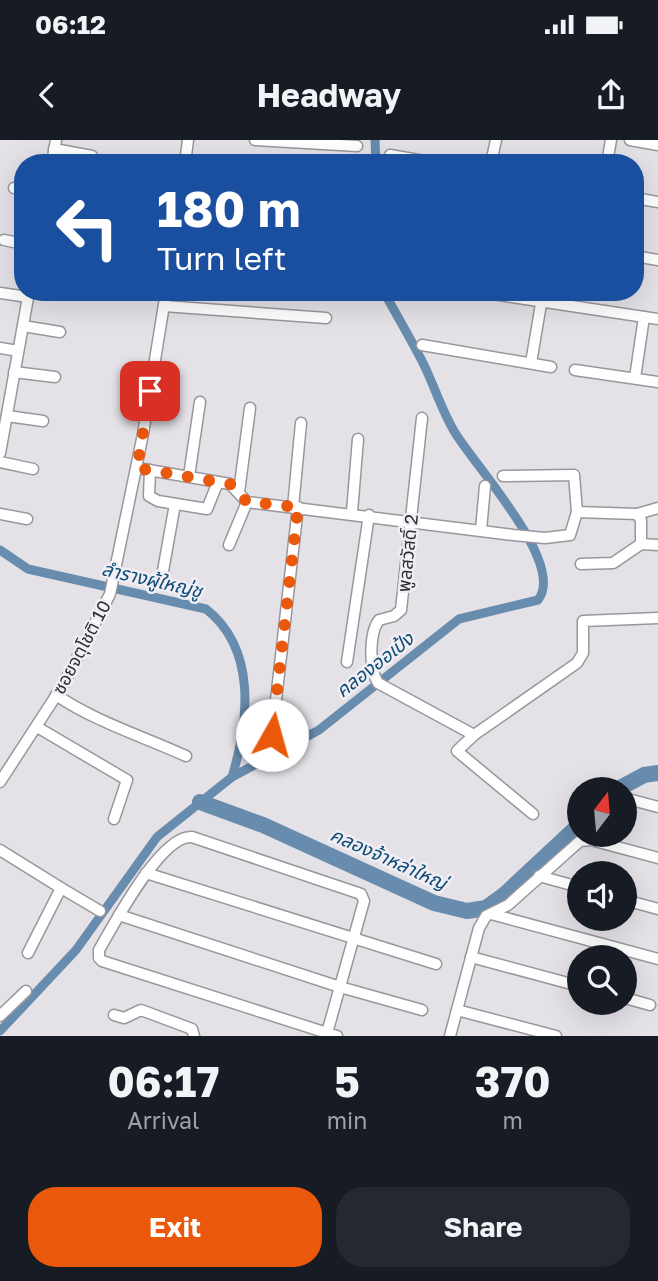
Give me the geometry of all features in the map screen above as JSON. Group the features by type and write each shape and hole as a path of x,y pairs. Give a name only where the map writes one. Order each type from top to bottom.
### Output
{"street":[{"path":"255,140 357,146"},
{"path":"630,140 651,143"},
{"path":"53,143 86,154"},
{"path":"4,240 14,242"},
{"path":"0,453 7,416 5,402 14,372 27,301"},
{"name":"ซอยจตุโชติ 10","path":"0,782 56,695 112,586 137,468 165,301"},
{"path":"531,363 541,301"},
{"path":"562,301 658,320"},
{"path":"164,306 326,318"},
{"path":"635,378 644,317"},
{"path":"23,326 60,332"},
{"path":"422,345 551,367"},
{"path":"0,348 18,351"},
{"path":"575,370 658,382"},
{"path":"14,372 55,377"},
{"path":"189,476 200,402"},
{"path":"239,492 250,408"},
{"path":"7,416 43,421"},
{"name":"พูลสวัสดิ์ 2","path":"422,418 401,610 376,624 371,672 378,683 474,735"},
{"path":"272,735 296,507 301,423"},
{"path":"352,512 358,439"},
{"path":"0,462 33,469"},
{"path":"137,468 230,484 247,502 352,512 513,535 545,538 570,535 576,512 572,474 503,476"},
{"path":"150,470 149,496 175,505 207,509 218,482"},
{"path":"481,530 485,486"},
{"path":"229,545 247,502"},
{"path":"163,571 175,505"},
{"path":"576,512 637,514 658,508"},
{"path":"0,514 27,519"},
{"path":"637,514 641,520 641,544"},
{"path":"347,662 369,515"},
{"path":"581,565 613,563 641,544 658,545"},
{"path":"533,814 457,751 474,735 578,663 583,653 583,621 658,618"},
{"path":"56,695 89,717 108,721 186,756"},
{"path":"37,727 127,780 114,819"},
{"path":"637,801 658,807"},
{"path":"183,837 358,891 364,901 340,987 332,1035 102,961 99,958 99,950 119,915 146,873 183,837"},
{"path":"450,1036 481,922 508,905 575,844 585,839 658,858"},
{"path":"0,850 100,911"},
{"path":"146,873 436,964"},
{"path":"539,876 567,884"},
{"path":"28,953 61,888"},
{"path":"637,903 658,909"},
{"path":"491,914 658,958"},
{"path":"119,915 340,987 422,1010"},
{"path":"471,957 567,983"},
{"path":"0,1016 26,991"},
{"path":"637,1001 650,1005"},
{"path":"114,1015 124,1018 141,1010 192,1029 194,1036"},
{"path":"457,1010 556,1036"}],"waterway":[{"name":"คลองออเป้ง","path":"375,140 376,154"},
{"name":"คลองออเป้ง","path":"0,1031 76,950 157,837 232,777 319,730 459,619 538,600 543,584 540,563 529,539 497,489 454,431 423,363 389,301"},
{"name":"ลำรางผู้ใหญ่ชู","path":"0,550 28,569 206,609 222,625 234,644 241,665 245,710 232,777"},
{"name":"คลองจ้าหล่าใหญ่","path":"637,779 658,773"},
{"name":"คลองจ้าหล่าใหญ่","path":"200,802 263,825 434,903 467,911 486,908 504,895 567,836"}],"route":[{"path":"150,391 137,468 230,484 247,502 298,507 272,735"}]}
